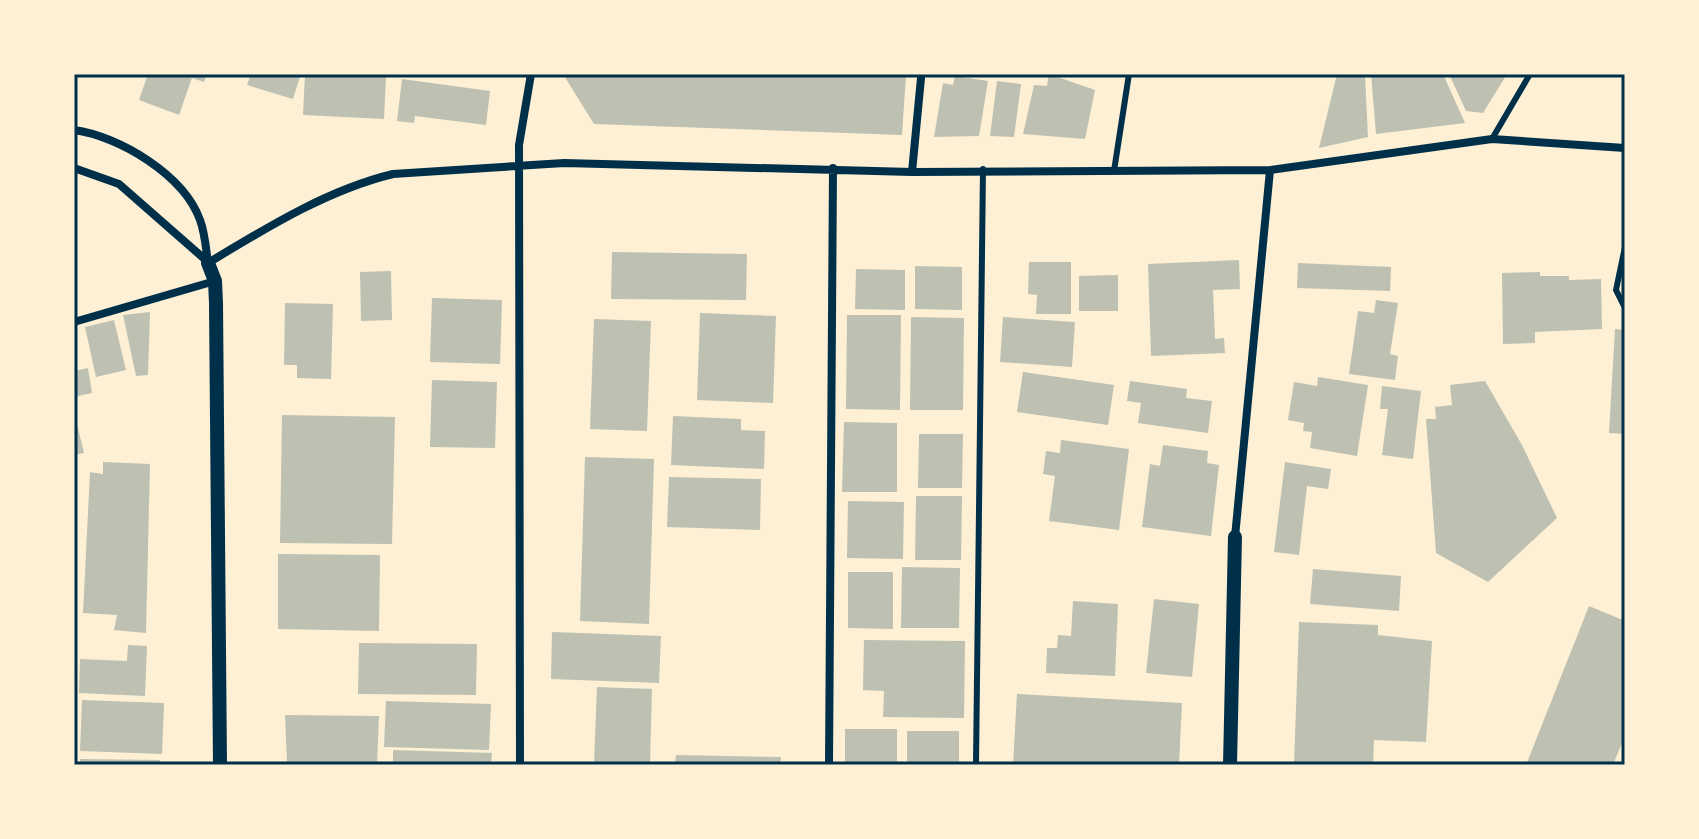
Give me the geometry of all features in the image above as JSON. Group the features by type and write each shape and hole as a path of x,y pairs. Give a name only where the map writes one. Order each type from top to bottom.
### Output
{"street":[{"path":"520,765 519,145 531,74"},
{"path":"912,172 923,76"},
{"path":"74,130 99,133 134,150 177,186 200,218 208,263 215,281 220,765"},
{"path":"208,263 265,228 368,180 393,174 564,163 912,172 983,169 1270,170 1492,139 1625,148"},
{"path":"74,168 119,184 208,263"},
{"path":"829,765 833,168"},
{"path":"74,176 85,170"},
{"path":"1230,765 1235,537 1270,170"},
{"path":"74,322 215,281"}],"lane":[{"path":"1114,171 1129,74"},
{"path":"1492,139 1530,74"},
{"path":"976,765 983,169"},
{"path":"1625,247 1616,290 1625,308"}],"building":[{"path":"148,74 207,74 204,82 192,78 179,115 139,100"},
{"path":"251,74 301,74 293,99 247,85"},
{"path":"305,74 386,77 384,119 303,115"},
{"path":"563,74 906,75 902,135 594,124"},
{"path":"1049,74 1095,90 1085,139 1023,134 1034,85 1047,86"},
{"path":"1337,74 1365,75 1368,137 1319,148"},
{"path":"1371,74 1443,74 1465,123 1376,134"},
{"path":"1449,74 1507,74 1483,113 1466,111"},
{"path":"955,76 988,81 979,136 934,137 943,83 953,85"},
{"path":"402,79 490,91 486,125 415,116 414,123 397,121"},
{"path":"997,81 1021,84 1014,137 990,136"},
{"path":"612,252 747,254 746,300 611,299"},
{"path":"1239,260 1240,289 1213,290 1215,339 1224,338 1225,353 1151,356 1148,264"},
{"path":"1029,262 1071,262 1071,314 1036,314 1037,295 1028,294"},
{"path":"1298,263 1391,267 1390,291 1297,288"},
{"path":"915,266 962,267 962,310 915,309"},
{"path":"856,269 905,270 905,310 855,309"},
{"path":"391,271 392,320 361,321 360,272"},
{"path":"1540,272 1540,276 1569,276 1569,280 1601,279 1602,329 1535,332 1535,343 1503,344 1502,273"},
{"path":"1118,275 1118,311 1079,311 1079,276"},
{"path":"432,298 502,300 500,364 430,362"},
{"path":"1376,300 1398,303 1390,354 1398,356 1395,380 1349,374 1358,311 1374,313"},
{"path":"285,303 333,304 331,379 297,378 297,365 284,365"},
{"path":"150,312 148,375 136,376 123,315"},
{"path":"700,313 776,316 773,403 697,400"},
{"path":"847,315 901,315 900,410 846,409"},
{"path":"911,317 964,318 963,410 910,410"},
{"path":"1003,317 1075,322 1072,367 1000,362"},
{"path":"594,319 651,321 647,431 590,429"},
{"path":"114,320 126,370 96,377 85,327"},
{"path":"1615,329 1625,330 1625,434 1609,433"},
{"path":"88,368 92,393 74,397 74,371"},
{"path":"1023,372 1114,385 1108,425 1017,412"},
{"path":"1318,377 1368,385 1357,456 1310,448 1312,432 1303,431 1304,423 1288,420 1294,382 1317,386"},
{"path":"432,380 497,382 495,448 430,447"},
{"path":"1130,381 1187,389 1186,398 1212,401 1208,433 1138,423 1141,403 1127,401"},
{"path":"1485,381 1522,445 1557,518 1488,582 1436,553 1426,419 1436,419 1435,407 1452,405 1450,385"},
{"path":"1382,386 1421,391 1413,459 1382,455 1388,409 1380,409"},
{"path":"74,412 84,453 74,455"},
{"path":"282,415 395,417 392,544 280,543"},
{"path":"673,416 741,419 741,430 765,431 764,469 671,465"},
{"path":"844,422 897,423 897,492 842,492"},
{"path":"919,434 963,434 962,488 918,488"},
{"path":"1061,440 1129,449 1119,530 1049,521 1055,476 1043,474 1046,451 1060,453"},
{"path":"1163,445 1208,451 1207,463 1219,465 1211,536 1142,527 1150,464 1160,466"},
{"path":"585,457 654,459 649,624 580,621"},
{"path":"103,462 150,464 146,633 114,630 117,615 83,613 90,472 103,474"},
{"path":"1285,462 1331,469 1328,489 1307,486 1299,555 1274,552"},
{"path":"669,477 761,479 760,530 667,527"},
{"path":"916,496 962,496 961,560 915,560"},
{"path":"848,501 904,502 903,559 847,558"},
{"path":"278,554 380,555 379,631 278,629"},
{"path":"902,567 960,568 959,628 901,628"},
{"path":"1313,569 1401,576 1399,611 1310,604"},
{"path":"848,572 893,572 893,629 848,628"},
{"path":"1154,599 1199,604 1192,677 1146,673"},
{"path":"1073,601 1118,604 1115,676 1046,673 1047,648 1057,648 1058,635 1071,636"},
{"path":"1589,606 1625,621 1625,735 1613,765 1526,765"},
{"path":"1299,622 1378,625 1378,635 1432,641 1426,742 1374,740 1373,765 1294,765"},
{"path":"552,632 661,636 659,683 551,679"},
{"path":"864,640 965,641 964,718 883,717 884,691 863,690"},
{"path":"359,643 477,644 476,695 358,694"},
{"path":"128,645 147,646 145,696 79,693 80,659 127,661"},
{"path":"597,687 652,689 650,765 594,765"},
{"path":"1017,694 1182,703 1179,765 1013,765"},
{"path":"82,700 164,703 162,754 80,751"},
{"path":"386,701 491,704 489,750 384,747"},
{"path":"285,715 379,716 377,765 287,762"},
{"path":"845,729 897,729 897,765 845,765"},
{"path":"907,731 959,731 959,765 907,765"},
{"path":"393,750 492,753 491,765 393,765"},
{"path":"676,755 781,757 780,765 675,765"},
{"path":"80,759 160,760 160,765 80,765"}]}
